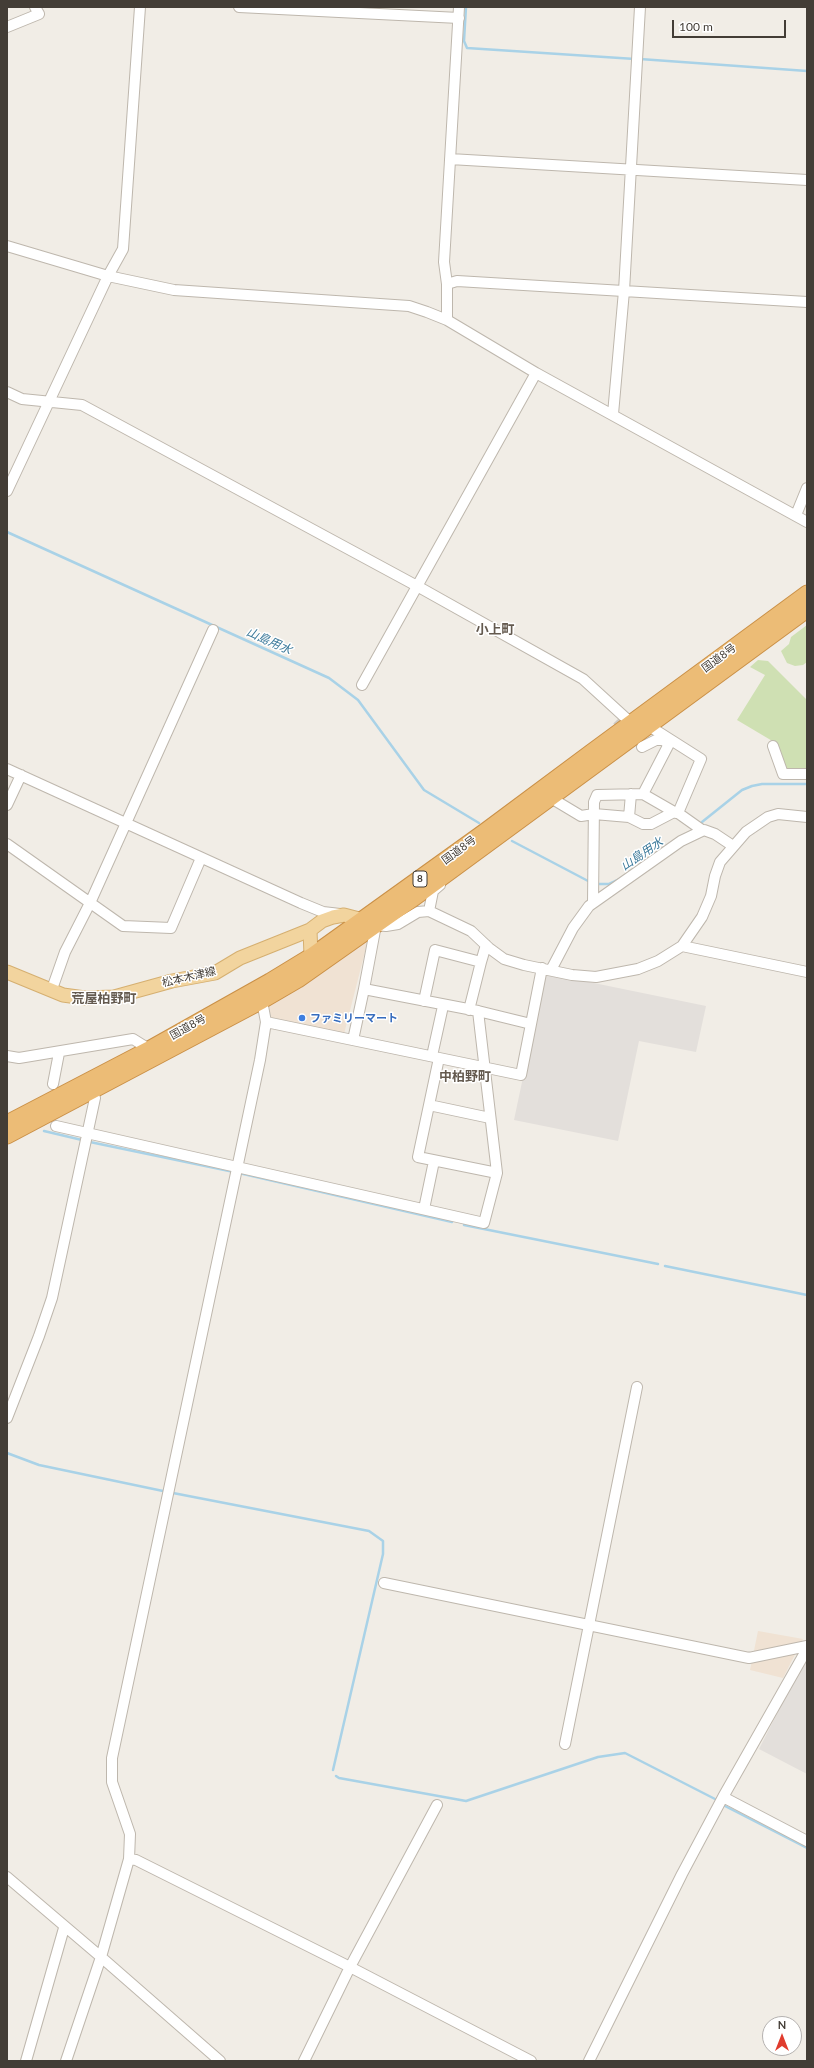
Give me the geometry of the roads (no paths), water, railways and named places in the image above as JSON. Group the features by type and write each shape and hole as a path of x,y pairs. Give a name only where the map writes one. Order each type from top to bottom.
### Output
{"highway":[{"name":"国道8号","path":"7,1136 262,1001 298,980 624,721 807,594"},
{"name":"国道8号","path":"7,1123 149,1049 369,923 486,845 807,610"}],"main road":[{"name":"松本木津線","path":"7,972 52,989 62,995 85,998 114,997 172,980 215,973 240,958 310,930 322,921 344,915 369,923"},
{"path":"310,930 311,956"}],"street":[{"path":"7,27 39,14 35,7"},
{"path":"7,491 108,276 124,249 140,7"},
{"path":"239,7 459,18"},
{"path":"446,320 447,284 444,262 459,7"},
{"path":"613,414 624,291 640,7"},
{"path":"450,159 807,180"},
{"path":"7,246 108,276 174,290 409,306 446,320 536,373 807,522"},
{"path":"447,284 457,281 807,302"},
{"path":"362,685 536,373"},
{"path":"7,392 22,399 82,405 417,586 583,679 624,721"},
{"path":"796,515 807,488"},
{"path":"52,989 65,952 90,903 213,630"},
{"path":"551,798 581,816 594,814 629,817 643,824 651,824 677,813 701,759 670,742 649,726"},
{"path":"642,747 656,740 670,742"},
{"path":"643,794 670,742"},
{"path":"773,746 783,774 807,774"},
{"path":"7,769 323,912 344,915"},
{"path":"7,805 21,775"},
{"path":"629,817 631,794"},
{"path":"593,903 594,802 597,795 643,794 677,813 702,830 715,834 733,846"},
{"path":"353,1040 364,989 369,923 398,924 418,912 429,911 471,931 504,959 572,975 596,977 638,970 658,961 682,946 702,917 711,896 715,876 720,862 746,832 768,817 778,814 807,816"},
{"path":"266,1022 521,1075 531,1024 547,970 573,928 589,906 681,841 702,830"},
{"path":"7,844 123,926 171,928 201,858"},
{"path":"429,911 433,891 474,860 486,845"},
{"path":"56,1126 236,1170 484,1223 496,1173 486,1068 473,1011 481,962 486,945"},
{"path":"682,946 807,972"},
{"path":"424,1001 435,950 481,962"},
{"path":"364,989 531,1024"},
{"path":"66,2061 101,1957 129,1859 130,1834 112,1782 112,1758 260,1060 266,1022 262,1001"},
{"path":"443,1006 429,1105 418,1156 434,1161 496,1173"},
{"path":"7,1056 19,1058 59,1053 133,1039 149,1049"},
{"path":"53,1084 59,1053"},
{"path":"7,1418 52,1298 95,1098 92,1091"},
{"path":"429,1105 490,1118"},
{"path":"424,1209 434,1161"},
{"path":"565,1744 637,1387"},
{"path":"384,1583 749,1658 807,1647"},
{"path":"588,2061 682,1874 723,1797 807,1647"},
{"path":"723,1797 807,1841"},
{"path":"304,2061 350,1967 437,1805"},
{"path":"129,1859 136,1860 350,1967 531,2061"},
{"path":"7,1878 64,1928 101,1957 220,2061"},
{"path":"26,2061 64,1928"}],"waterway":[{"path":"466,7 464,41 467,48 635,59"},
{"path":"640,59 807,71"},
{"name":"山島用水","path":"7,532 329,678 358,700 424,790 479,823"},
{"name":"山島用水","path":"702,822 742,790 752,786 762,784 807,784"},
{"name":"山島用水","path":"512,841 590,882"},
{"name":"山島用水","path":"599,884 609,884 620,879"},
{"path":"44,1131 82,1140"},
{"path":"90,1142 234,1172"},
{"path":"239,1173 452,1222"},
{"path":"464,1225 658,1264"},
{"path":"665,1266 807,1295"},
{"path":"7,1453 39,1465 163,1491"},
{"path":"173,1493 369,1531 383,1541 383,1554 333,1770"},
{"path":"336,1776 339,1778 466,1801 598,1757 625,1753 715,1799"},
{"path":"723,1805 807,1848"}],"tunnel":[{"path":"617,720 628,732"}],"place":[{"name":"ファミリーマート","path":"302,1018"}],"district":[{"name":"小上町","path":"495,630"},
{"name":"荒屋柏野町","path":"104,999"},
{"name":"中柏野町","path":"465,1077"}]}
